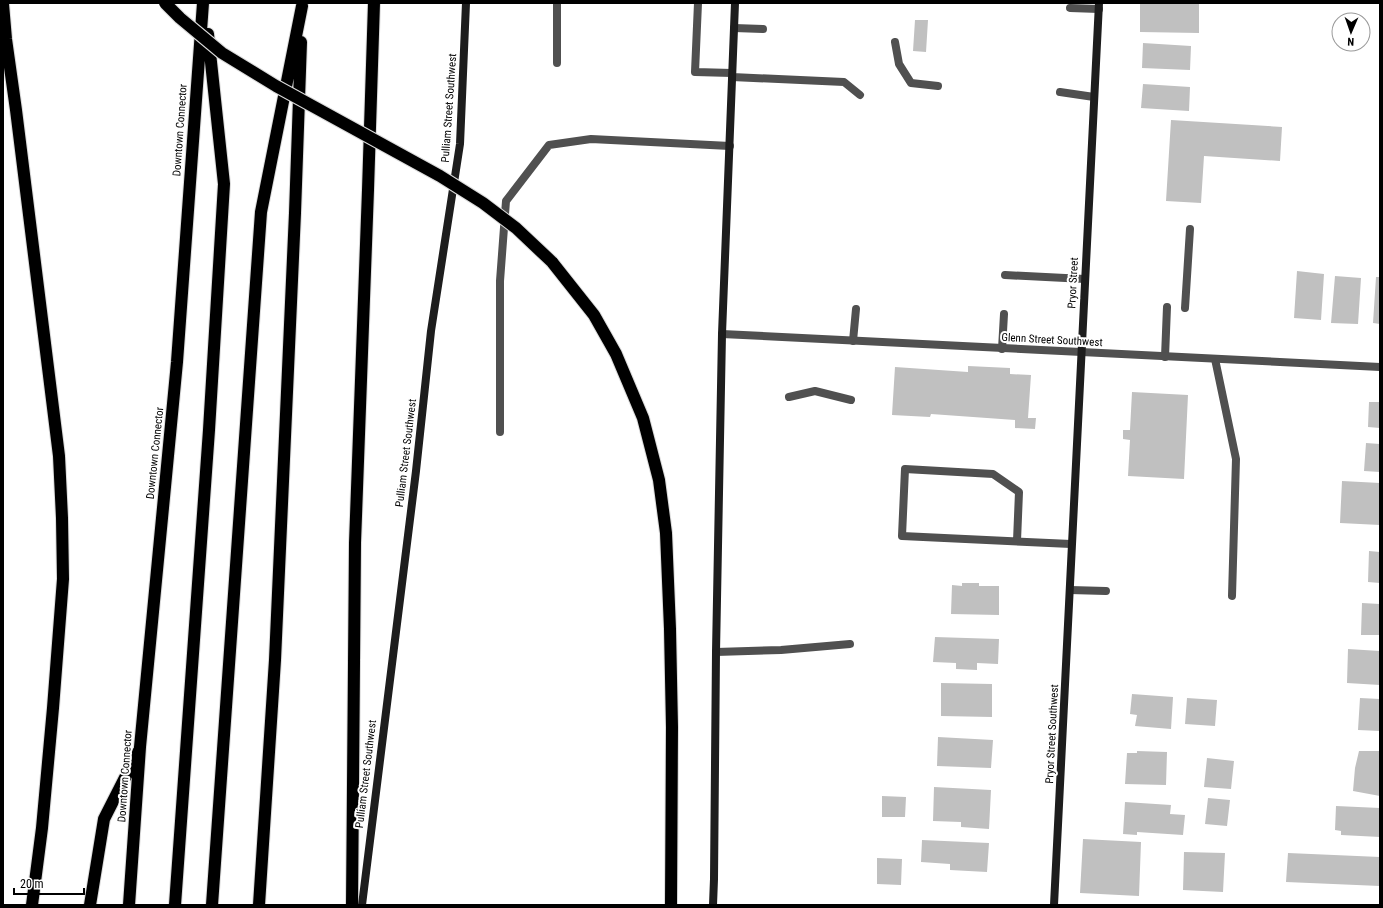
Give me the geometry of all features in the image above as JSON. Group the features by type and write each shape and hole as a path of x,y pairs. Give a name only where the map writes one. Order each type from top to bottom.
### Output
{"highway":[{"path":"165,3 180,18 222,52 262,78 440,176 483,203 516,228 552,262 594,315 616,354 643,418 659,480 666,532 672,727 671,905"},
{"path":"176,905 209,430 224,184 204,3"},
{"name":"Downtown Connector","path":"129,905 140,747 177,362 204,3"},
{"path":"352,905 355,543 374,3"},
{"path":"3,4 6,39 59,456 62,518 63,579 54,700 42,828 32,905"},
{"path":"212,905 261,212 302,4"},
{"path":"259,905 275,660 295,213 302,4"},
{"path":"90,905 104,819 140,747"}],"main road":[{"name":"Pulliam Street Southwest","path":"362,905 416,471 431,330 460,144 466,3"},
{"path":"713,905 722,334 735,3"},
{"name":"Pryor Street","path":"1071,565 1099,6"},
{"name":"Pryor Street Southwest","path":"1054,905 1071,565"}],"street":[{"path":"557,3 557,63"},
{"path":"698,3 695,72 844,82 860,95"},
{"path":"1070,8 1099,6"},
{"path":"734,28 763,29"},
{"path":"895,42 899,64 911,83 938,86"},
{"path":"1060,92 1094,97"},
{"path":"500,432 500,281 506,201 549,146 591,139 730,146"},
{"path":"1185,308 1190,229"},
{"path":"1005,275 1085,279"},
{"path":"1165,357 1167,307"},
{"path":"853,341 856,309"},
{"path":"1002,348 1004,314"},
{"name":"Glenn Street Southwest","path":"722,334 1380,367"},
{"path":"1215,359 1236,459 1232,596"},
{"path":"789,397 815,391 851,400"},
{"path":"1017,541 1019,492 993,474 905,469 902,536 1071,544"},
{"path":"1070,590 1106,591"},
{"path":"716,652 781,650 850,644"}],"building":[{"path":"1140,3 1199,3 1199,33 1140,32"},
{"path":"915,20 928,20 926,52 913,51"},
{"path":"1143,43 1191,46 1190,70 1142,68"},
{"path":"1143,84 1190,87 1189,111 1141,108"},
{"path":"1171,120 1282,127 1280,161 1204,156 1201,203 1166,201"},
{"path":"1297,271 1324,274 1321,320 1294,318"},
{"path":"1335,276 1361,278 1358,324 1331,323"},
{"path":"1376,277 1380,277 1380,324 1373,323"},
{"path":"968,366 1010,368 1010,374 1031,375 1028,418 1036,418 1035,429 1015,428 1015,420 931,414 930,417 892,415 895,367 968,372"},
{"path":"1132,392 1188,395 1184,479 1128,476 1130,440 1123,439 1123,430 1130,430"},
{"path":"1369,402 1380,402 1380,428 1368,427"},
{"path":"1366,443 1380,444 1380,472 1364,471"},
{"path":"1342,481 1380,483 1380,525 1340,523"},
{"path":"1369,551 1380,552 1380,583 1368,582"},
{"path":"962,583 979,583 979,586 999,586 999,615 951,614 952,585 962,586"},
{"path":"1362,603 1380,604 1380,635 1361,635"},
{"path":"935,637 999,639 998,664 977,663 977,670 956,669 956,663 933,662"},
{"path":"1348,649 1380,651 1380,685 1347,683"},
{"path":"941,683 992,684 992,717 941,716"},
{"path":"1132,694 1173,697 1171,729 1135,726 1137,715 1130,714"},
{"path":"1187,698 1217,700 1215,726 1185,724"},
{"path":"1360,698 1380,699 1380,731 1358,730"},
{"path":"938,737 993,740 991,768 937,766"},
{"path":"1137,751 1167,752 1166,785 1125,784 1127,753 1137,753"},
{"path":"1359,751 1380,751 1380,796 1353,791 1355,768"},
{"path":"1207,758 1234,761 1231,789 1204,787"},
{"path":"934,787 991,790 989,829 961,827 961,822 933,821"},
{"path":"882,796 906,797 905,817 882,817"},
{"path":"1208,798 1230,800 1227,826 1205,824"},
{"path":"1125,802 1171,805 1170,814 1185,815 1183,835 1137,832 1137,835 1123,834"},
{"path":"1336,806 1380,808 1380,837 1341,835 1341,831 1335,830"},
{"path":"1083,839 1141,842 1139,896 1080,893"},
{"path":"922,840 989,843 987,872 950,870 950,864 921,862"},
{"path":"1184,852 1225,853 1223,892 1183,890"},
{"path":"1288,853 1380,857 1380,886 1286,882"},
{"path":"877,858 902,859 901,885 877,884"}]}
